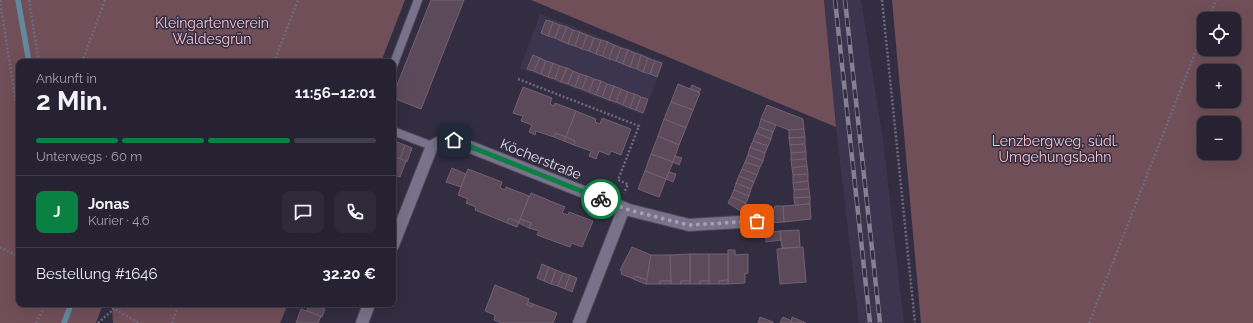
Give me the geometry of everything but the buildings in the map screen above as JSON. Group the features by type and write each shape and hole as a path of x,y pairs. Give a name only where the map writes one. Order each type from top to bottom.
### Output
{"street":[{"name":"Köcherstraße","path":"432,146 446,139 454,140 621,207 689,225 757,221"},
{"path":"396,237 432,146"},
{"path":"579,323 621,207"},
{"path":"362,323 368,307"}],"lane":[{"path":"396,59 418,0"},
{"path":"396,132 432,146"}],"path":[{"path":"0,0 16,104"},
{"path":"29,0 39,59"},
{"path":"83,59 105,0"},
{"path":"275,59 298,0"},
{"path":"882,0 915,323"},
{"path":"1211,12 1216,0"},
{"path":"1089,323 1197,48"},
{"path":"518,79 639,126 618,180 628,184 621,207"},
{"path":"0,248 16,256"},
{"path":"36,323 44,307"},
{"path":"110,307 139,323"},
{"path":"172,323 178,307"},
{"path":"98,323 114,309"}],"shaded area":[{"path":"824,0 861,0 883,140 904,323 859,323 836,127"},
{"path":"540,14 664,62 643,115 520,68"}],"green space":[{"name":"Kleingartenverein Waldesgrün","path":"0,0 405,0 382,59 16,59 16,307 102,307 96,323 0,323"},
{"path":"531,0 824,0 836,127"},
{"name":"Lenzbergweg, südl. Umgehungsbahn","path":"892,0 1253,0 1253,323 921,323"},
{"path":"112,307 287,307 280,323 113,323"}],"waterway":[{"path":"18,0 28,59"},
{"path":"64,323 70,307"}],"railway":[{"path":"835,0 870,323"},
{"path":"845,0 880,323"}],"way so far":[{"path":"601,199 629,210 689,225 757,221"}],"route":[{"path":"454,140 601,199"}]}
